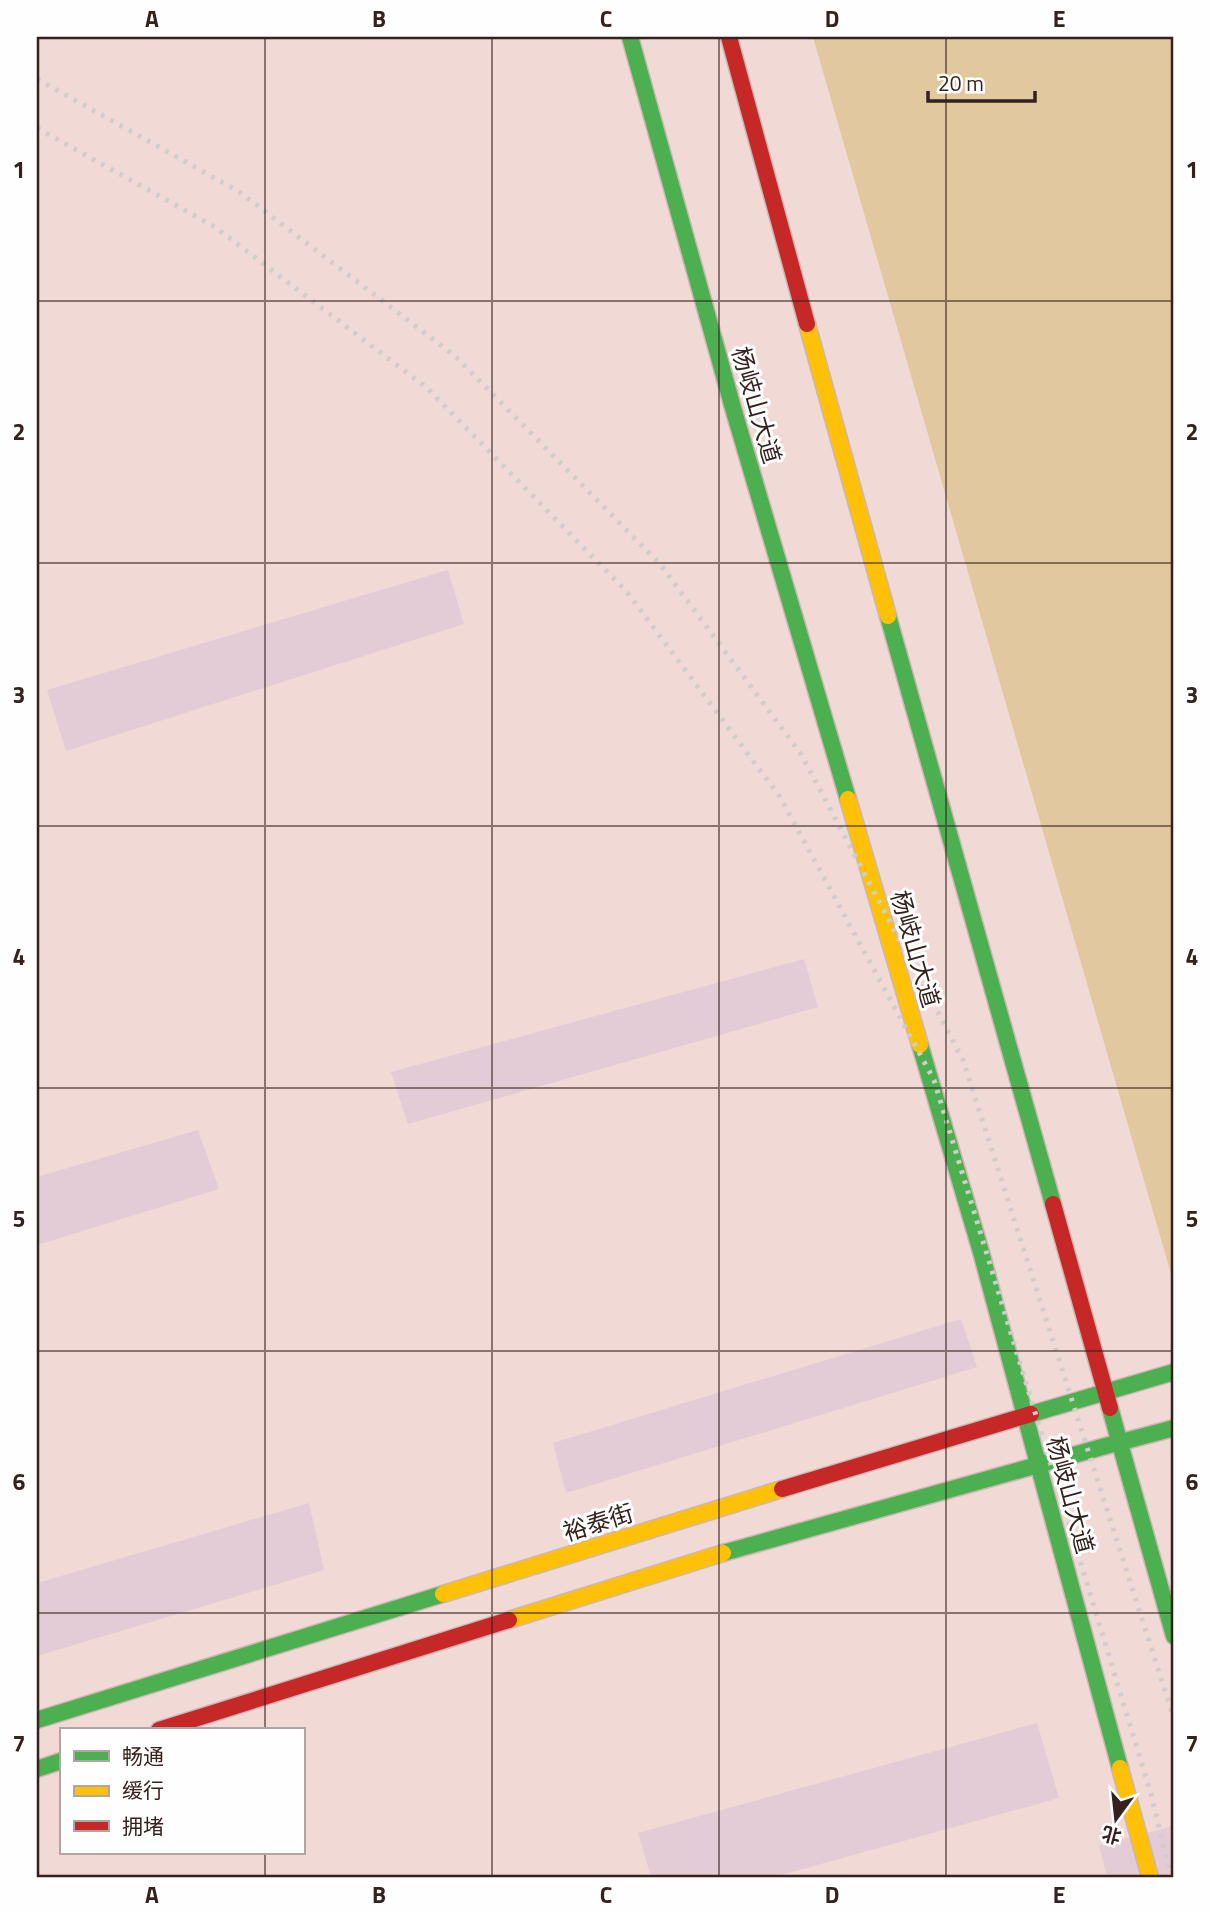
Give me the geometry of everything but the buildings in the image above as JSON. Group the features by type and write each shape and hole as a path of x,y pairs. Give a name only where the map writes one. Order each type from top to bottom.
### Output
{"main road":[{"name":"杨岐山大道","path":"630,37 733,408 973,1225 1150,1877"},
{"path":"729,37 1174,1636"},
{"name":"裕泰街","path":"37,1720 1025,1415 1174,1372"},
{"path":"165,1728 746,1546 1174,1428"},
{"path":"37,1769 60,1761"}],"shaded area":[{"path":"813,37 1174,37 1174,1284"}],"railway":[{"path":"37,79 238,191 455,356 660,564 801,754 963,1060 1174,1719"},
{"path":"37,128 215,227 427,388 627,592 780,797 934,1080 1151,1794 1171,1877"}],"traffic: fast":[{"path":"630,37 733,408 848,799"},
{"path":"888,616 1053,1204"},
{"path":"920,1045 981,1252 1120,1768"},
{"path":"1031,1414 1174,1372"},
{"path":"1110,1408 1174,1636"},
{"path":"1114,1444 1174,1428"},
{"path":"723,1553 1120,1442"},
{"path":"37,1720 443,1594"},
{"path":"37,1769 60,1761"}],"traffic: slow":[{"path":"807,324 888,616"},
{"path":"848,799 920,1045"},
{"path":"443,1594 782,1489"},
{"path":"509,1620 723,1553"},
{"path":"1120,1768 1150,1877"}],"traffic: jam":[{"path":"729,37 807,324"},
{"path":"1053,1204 1110,1408"},
{"path":"782,1489 1031,1414"},
{"path":"165,1728 509,1620"}]}
